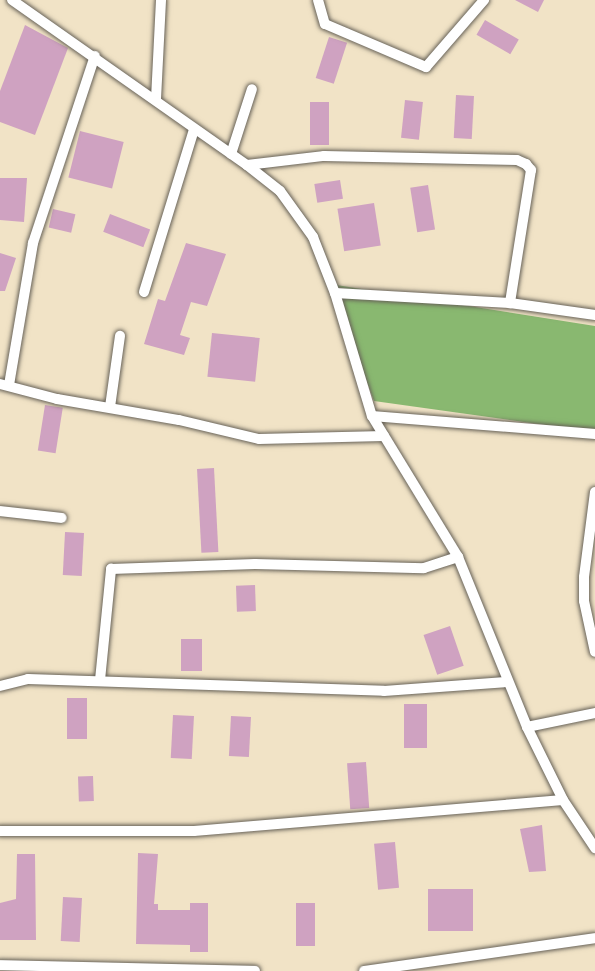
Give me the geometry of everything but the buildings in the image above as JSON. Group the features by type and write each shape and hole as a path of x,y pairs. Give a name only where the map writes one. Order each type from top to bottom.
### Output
{"street":[{"path":"12,0 95,56 247,165 280,191 313,237 335,293 372,416 458,557 527,727 563,800 595,848"},
{"path":"156,99 161,0"},
{"path":"322,3 325,24 426,67 484,0"},
{"path":"95,56 33,243 5,384 57,399 110,407 259,439 384,436"},
{"path":"231,154 252,89"},
{"path":"144,292 194,129"},
{"path":"247,165 324,156 517,160 526,164 531,170 510,303"},
{"path":"335,293 510,303 595,315"},
{"path":"110,407 120,336"},
{"path":"372,416 595,434"},
{"path":"595,492 584,577 584,601 595,652"},
{"path":"0,511 62,518"},
{"path":"100,681 111,569 255,564 424,568 458,557"},
{"path":"0,686 28,679 384,691 508,682"},
{"path":"527,727 595,713"},
{"path":"0,831 194,831 563,800"},
{"path":"364,971 595,938"},
{"path":"0,965 255,971"}],"green space":[{"path":"330,284 595,326 595,432 374,401"}]}
